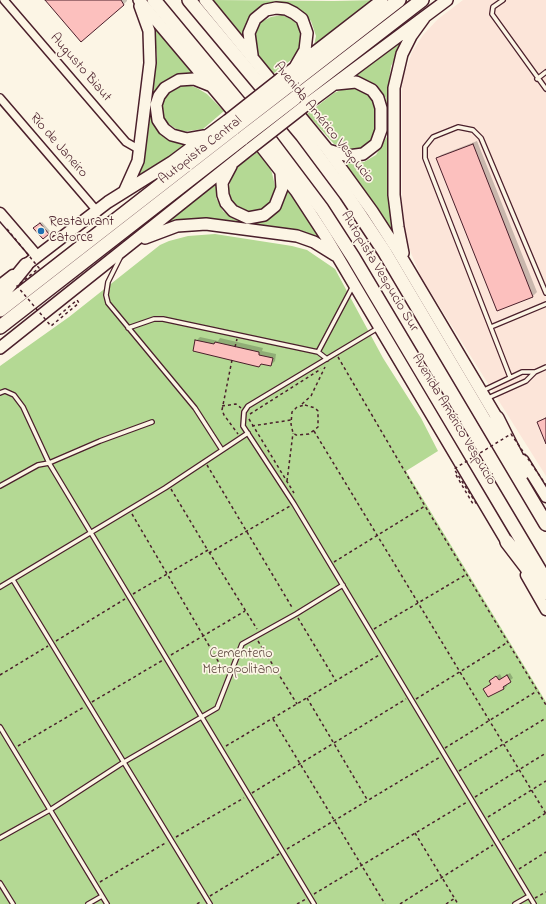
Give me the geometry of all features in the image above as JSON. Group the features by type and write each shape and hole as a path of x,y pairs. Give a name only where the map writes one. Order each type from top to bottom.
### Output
{"highway":[{"name":"Autopista Vespucio Sur","path":"154,0 274,146 326,215 546,581"},
{"name":"Autopista Vespucio Sur","path":"189,0 302,135 358,211 384,251 546,524"},
{"name":"Autopista Central","path":"0,310 283,83 399,0"},
{"name":"Autopista Central","path":"0,327 300,102 422,0"},
{"path":"0,297 26,265"},
{"path":"497,418 546,516"},
{"path":"507,542 546,594"}],"main road":[{"path":"124,191 135,171 140,150 150,51 147,24 138,0"},
{"name":"Avenida Américo Vespucio","path":"138,0 280,170 341,260 546,610"},
{"name":"Avenida Américo Vespucio","path":"205,0 327,150 372,211 407,265 483,395 546,497"},
{"path":"294,69 382,0"},
{"path":"332,86 447,0"},
{"path":"254,61 248,38 252,23 258,16 266,10 276,8 286,9 302,19 307,33 305,50 294,69 283,83"},
{"path":"407,265 400,240 395,211 394,88 402,54 411,36 424,18"},
{"path":"211,86 190,78 174,82 162,92 157,100 156,110 160,124 176,137 194,138 231,124"},
{"path":"300,102 343,82 356,82 372,90 378,98 381,108 381,130 376,144 364,154 348,156 327,150"},
{"path":"0,285 124,191 172,162 212,132"},
{"path":"247,143 223,179 223,195 226,204 233,211 248,218 264,215 275,206 282,188 280,170"},
{"path":"0,348 234,161"},
{"path":"0,213 37,256"},
{"path":"123,250 160,231 183,224 198,223 297,236 321,246 341,260"}],"street":[{"name":"Augusto Biaut","path":"4,0 126,142 140,150"},
{"name":"Río de Janeiro","path":"0,98 97,211"}],"lane":[{"path":"503,0 494,7 492,14 546,89"},
{"path":"537,78 546,72"},
{"path":"510,377 426,161 425,148 433,137 458,127 473,130 481,138 546,293"},
{"path":"123,250 109,280 106,295 109,306 195,408 222,450"},
{"path":"318,352 354,283"},
{"path":"491,327 546,304"},
{"path":"128,328 159,319 318,352 327,359"},
{"path":"380,327 338,355 327,359 255,401 248,406 244,412 243,423 343,584 534,904"},
{"path":"483,395 526,381 535,372 546,367"},
{"path":"483,395 510,377 522,372 535,372"},
{"path":"0,393 5,391 14,395 22,407 49,463 314,904"},
{"path":"0,486 38,465 49,463 100,441 152,422"},
{"path":"0,588 169,486 248,433"},
{"path":"13,580 210,904"},
{"path":"0,838 50,810 124,762 216,708 242,644 296,614 343,584"},
{"path":"0,727 107,904"},
{"path":"0,883 13,904"},
{"path":"88,904 102,896"},
{"path":"515,904 529,896"}],"path":[{"path":"7,229 39,268 17,286 51,326 79,303 77,300 57,317"},
{"path":"235,347 238,335"},
{"path":"334,360 338,355 425,506 546,705"},
{"path":"232,360 222,406 224,415 241,437"},
{"path":"209,552 294,504 295,496 287,481 248,419 251,413 329,364"},
{"path":"287,481 293,433 291,420 294,410 301,406 311,396 325,367"},
{"path":"222,406 238,404 244,412"},
{"path":"293,433 304,435 314,431 318,427 318,411 311,406 301,406"},
{"path":"252,426 291,420"},
{"path":"314,431 546,814 400,904"},
{"path":"456,474 473,504 476,503 454,469 511,434 546,485"},
{"path":"205,462 336,681"},
{"path":"169,486 260,634"},
{"path":"330,564 425,506"},
{"path":"129,509 229,679"},
{"path":"0,675 129,596 208,550"},
{"path":"371,631 467,574"},
{"path":"13,749 245,611"},
{"path":"255,636 297,704"},
{"path":"412,701 508,642"},
{"path":"221,749 383,652"},
{"path":"442,750 537,691"},
{"path":"307,698 368,800"},
{"path":"273,718 385,904"},
{"path":"456,774 546,718"},
{"path":"297,904 472,800 518,769 546,753"},
{"path":"197,904 445,754"},
{"path":"484,820 546,782"},
{"path":"415,833 458,904"},
{"path":"515,871 546,852"},
{"path":"532,900 546,892"},
{"path":"446,904 455,898"}],"shaded area":[{"path":"463,0 546,0 546,476 421,277 411,253 405,231 402,201 403,78 412,52 423,35 438,19"}],"green space":[{"path":"211,0 379,0 313,51 316,36 311,21 299,11 252,16 246,26 245,42"},
{"path":"282,15 293,20 301,29 301,46 296,56 273,74 257,54 253,42 255,32 261,22 271,17"},
{"path":"153,24 194,74 184,73 168,80 159,89 156,97 167,137 188,146 135,181 144,157 157,56"},
{"path":"404,40 391,66 388,89 390,205 393,231 344,162 353,164 364,162 376,155 388,135 386,98 377,85 364,79 349,79"},
{"path":"185,84 197,88 207,94 224,111 203,129 181,132 167,123 163,116 161,106 169,90"},
{"path":"348,87 355,88 369,95 376,105 376,126 374,135 366,146 355,150 349,150 334,144 307,114 334,93"},
{"path":"260,150 267,160 272,173 275,186 275,197 268,208 257,214 243,211 235,205 230,198 229,189 231,177 236,168"},
{"path":"221,177 216,198 223,211 234,219 246,223 261,222 269,218 277,212 285,199 285,186 322,241 284,230 192,219 163,224"},
{"name":"Cementerio Metropolitano","path":"215,234 292,246 307,250 335,269 383,358 421,418 438,451 406,471 546,702 546,904 0,904 0,366 69,317 160,245 188,236"}],"building":[{"path":"45,0 121,0 124,5 81,42"},
{"path":"473,144 533,297 497,311 436,158"},
{"name":"Restaurant Catorce","path":"40,223 49,234 43,239 33,228"},
{"path":"195,340 214,344 215,342 259,352 259,355 273,358 271,366 261,364 259,367 193,351"},
{"path":"546,418 546,444 537,422"},
{"path":"507,675 511,682 503,687 504,689 488,697 483,689 491,684 489,681 496,676 499,680"}],"place":[{"name":"Restaurant Catorce","path":"41,231"}]}
